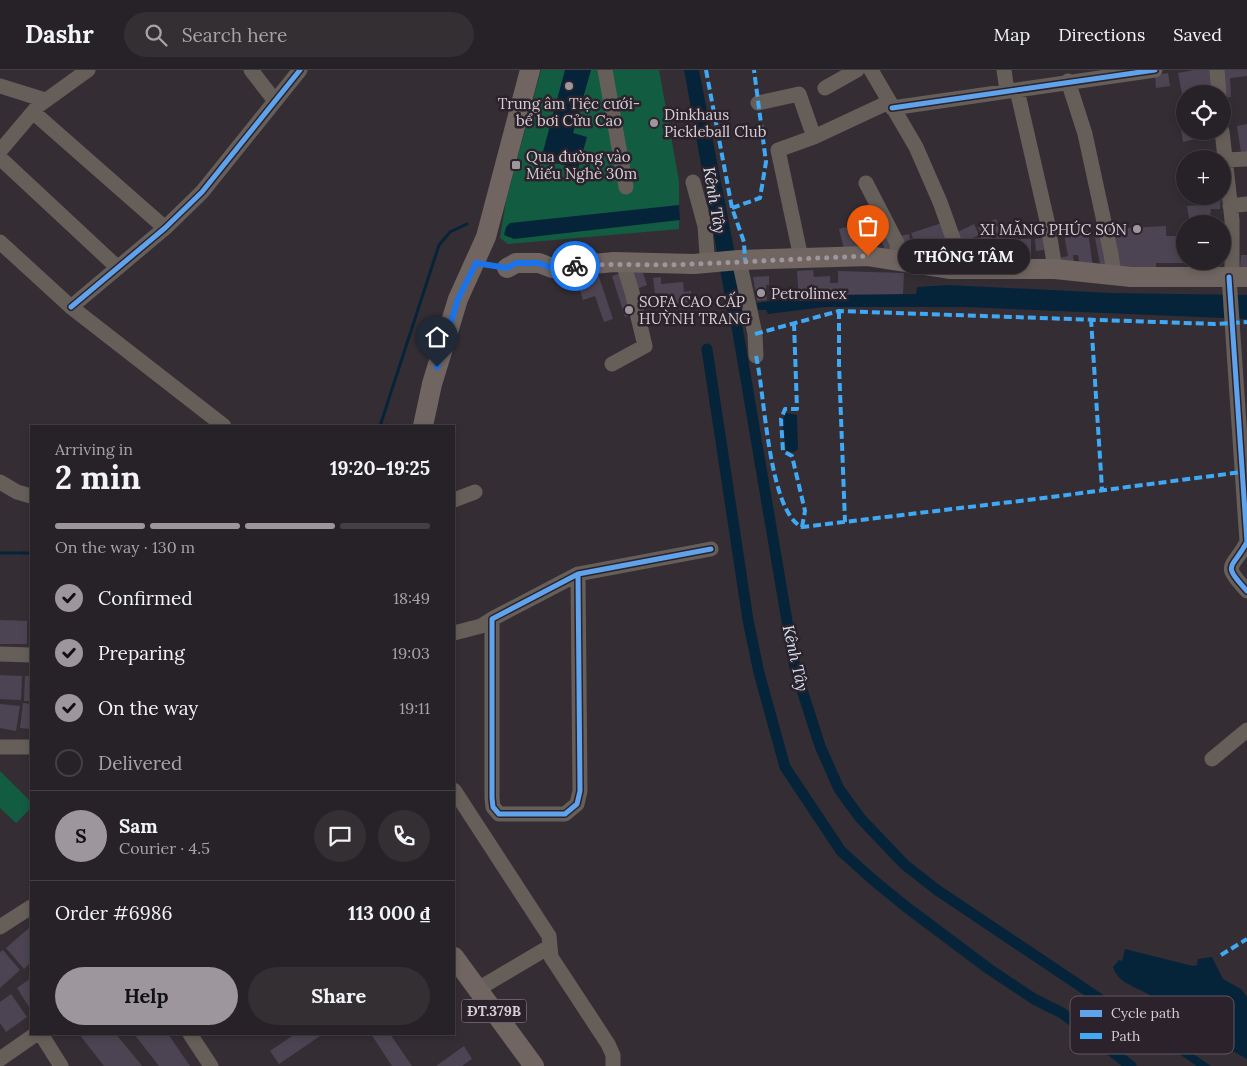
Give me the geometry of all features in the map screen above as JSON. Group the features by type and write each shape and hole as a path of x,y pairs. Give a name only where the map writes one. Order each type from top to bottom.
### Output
{"main road":[{"path":"423,425 432,384 458,299 476,263 486,237 530,70"},
{"path":"476,263 507,268 516,277 541,276 552,268 623,263 708,258 741,260 868,256 951,269 1055,269 1114,275 1235,282"},
{"name":"ĐT.379B","path":"455,958 534,1066"}],"street":[{"path":"0,151 45,100 88,70"},
{"path":"251,70 274,102"},
{"path":"70,307 165,228 202,192 300,70"},
{"path":"606,70 626,187"},
{"path":"825,88 857,70"},
{"path":"871,70 916,147 966,269"},
{"path":"1004,70 1012,90 1048,225 1055,269"},
{"path":"801,258 778,150 891,105 1012,90 1111,72 1155,70"},
{"path":"1217,70 1218,85"},
{"path":"1068,81 1085,134 1114,275"},
{"path":"0,86 45,100"},
{"path":"758,103 798,94 814,137"},
{"path":"34,112 165,228"},
{"path":"0,158 118,268"},
{"path":"1231,160 1247,159"},
{"path":"693,182 705,226 708,258"},
{"path":"866,183 897,243 898,261"},
{"path":"1247,204 1230,206 1235,282 1233,326 1241,538 1243,549 1230,565 1230,572 1247,591"},
{"path":"0,242 70,307 223,425"},
{"path":"966,269 986,242"},
{"path":"741,260 755,334 756,356"},
{"path":"612,364 645,346 623,263"},
{"path":"0,482 17,492 30,496"},
{"path":"455,500 475,492"},
{"path":"455,633 481,626 578,574 711,549"},
{"path":"476,825 496,813 566,814 577,804 580,791 578,574"},
{"path":"492,619 492,798 496,813"},
{"path":"0,654 30,655"},
{"path":"1212,760 1247,730"},
{"path":"0,747 30,747"},
{"path":"455,792 549,936 551,957 608,1044 613,1055 613,1066"},
{"path":"0,927 30,908"},
{"path":"478,990 549,947"},
{"path":"0,1059 35,1035"},
{"path":"42,1035 61,1066"},
{"path":"191,1035 211,1066"}],"green space":[{"path":"541,70 659,70 679,181 679,229 508,244 500,238 506,201"},
{"path":"0,771 30,801 30,809 16,823 0,808"}],"water":[{"path":"565,70 591,70 573,133 587,137 578,169 541,159"},
{"path":"684,70 699,70 738,269 745,316 729,319"},
{"path":"679,205 680,220 514,239 504,235 506,227 510,223"},
{"path":"948,285 1111,293 1247,295 1247,319 964,307 825,307 768,314 766,310 758,310 757,303 798,297 799,301 815,300 815,295 916,294 917,287"},
{"path":"786,413 797,415 798,449 794,452 786,451 782,420"},
{"path":"1125,949 1193,966 1197,965 1198,959 1212,957 1223,979 1241,989 1247,997 1247,1059 1234,1051 1234,996 1151,996 1119,977 1113,967 1119,960 1122,961"},
{"path":"1179,1054 1194,1054 1211,1066 1197,1066"}],"building":[{"path":"1194,70 1213,70 1216,85 1180,85 1178,73"},
{"path":"1218,70 1247,70 1247,76 1230,78 1230,85 1220,85"},
{"path":"1168,73 1170,86 1156,88 1155,75"},
{"path":"1247,124 1247,158 1242,159 1237,126"},
{"path":"1220,205 1220,209 1211,209 1210,215 1188,215 1187,206"},
{"path":"996,219 1005,237 998,240 993,231 983,236 978,227"},
{"path":"945,222 958,261 947,260 946,257 939,256 934,240 916,246 911,233"},
{"path":"857,224 859,231 886,224 895,248 885,251 882,242 845,253 839,229"},
{"path":"974,224 979,235 959,245 954,234"},
{"path":"1166,226 1166,236 1176,236 1176,263 1156,263 1156,270 1115,269 1108,236 1127,228"},
{"path":"1088,231 1093,268 1080,270 1078,255 1073,255 1074,264 1060,265 1059,258 1068,256 1064,234"},
{"path":"1104,231 1110,268 1101,269 1094,233"},
{"path":"909,234 912,251 903,252 900,236"},
{"path":"1049,237 1050,249 1036,251 1035,239"},
{"path":"1031,239 1031,262 1023,262 1023,253 1005,253 1005,240"},
{"path":"1241,255 1247,255 1247,268 1240,268"},
{"path":"642,270 647,285 634,290 629,274"},
{"path":"813,270 814,277 830,276 830,283 838,283 838,271 904,273 903,294 815,295 815,300 799,301 797,271"},
{"path":"624,272 637,313 625,317 612,276"},
{"path":"598,274 613,319 604,322 595,296 583,300 578,283"},
{"name":"Petrolimex","path":"769,276 769,285 766,285 767,300 757,301 753,277"},
{"path":"661,277 661,284 683,282 684,292 691,291 692,302 660,305 659,293 655,293 653,278"},
{"name":"Petrolimex","path":"784,290 784,297 771,298 770,291"},
{"path":"0,620 27,621 27,644 0,644"},
{"path":"0,675 22,676 21,700 0,699"},
{"path":"25,676 30,676 30,701 24,701"},
{"path":"23,703 30,704 30,729 20,728"},
{"path":"0,704 20,706 16,731 0,728"},
{"path":"29,928 30,963 24,969 6,948"},
{"path":"3,950 20,970 0,988 0,952"},
{"path":"30,979 30,1008 17,988"},
{"path":"11,994 27,1017 6,1032 0,1023 0,1002"},
{"path":"80,1035 117,1035 142,1066 104,1066"},
{"path":"135,1035 169,1035 190,1066 159,1066"},
{"path":"294,1035 322,1035 279,1064 270,1051"},
{"path":"372,1035 391,1035 412,1066 392,1066"},
{"path":"464,1046 472,1059 462,1066 436,1066"}],"waterway":[{"path":"380,425 439,245 450,232 467,224"},
{"name":"Kênh Tây","path":"733,303 795,668 820,746 839,789 861,819 905,865 937,890 1095,996"},
{"path":"707,349 748,620 759,673 785,767 841,851 872,879 989,969 1034,999 1070,1019"},
{"path":"0,553 30,553"},
{"path":"1115,1054 1131,1066"}],"marked path":[{"path":"706,70 732,208 744,242 745,260"},
{"path":"732,208 760,198 766,162 754,70"},
{"path":"839,311 839,365 845,522"},
{"path":"755,334 839,311 1215,324 1247,322"},
{"path":"1091,319 1102,489"},
{"path":"794,323 797,409 785,409 781,419 783,451 792,456 805,511 802,527"},
{"path":"756,356 775,476 782,499 791,517 802,527 1242,472"},
{"path":"1221,955 1247,939"}],"cycle path":[{"path":"71,307 165,228 202,192 300,70"},
{"path":"892,108 1155,70"},
{"path":"1229,277 1247,542 1234,562 1232,571 1247,591"},
{"path":"578,574 580,791 577,804 565,814 499,814 493,807 492,798 492,619 578,574 711,549"}],"way so far":[{"path":"575,266 614,262 694,264 739,260 868,256"}],"place":[{"name":"Trung âm Tiệc cưới- bể bơi Cửu Cao","path":"569,86"},
{"name":"Dinkhaus Pickleball Club","path":"654,123"},
{"name":"Qua đường vào Miếu Nghè 30m","path":"516,165"},
{"name":"XI MĂNG PHÚC SƠN","path":"1137,229"},
{"name":"THÔNG TÂM","path":"868,256"},
{"name":"Petrolimex","path":"761,293"},
{"name":"SOFA CAO CẤP HUỲNH TRANG","path":"629,310"}],"route":[{"path":"437,367 458,299 476,263 507,268 516,263 539,263 552,268 575,266"}]}
